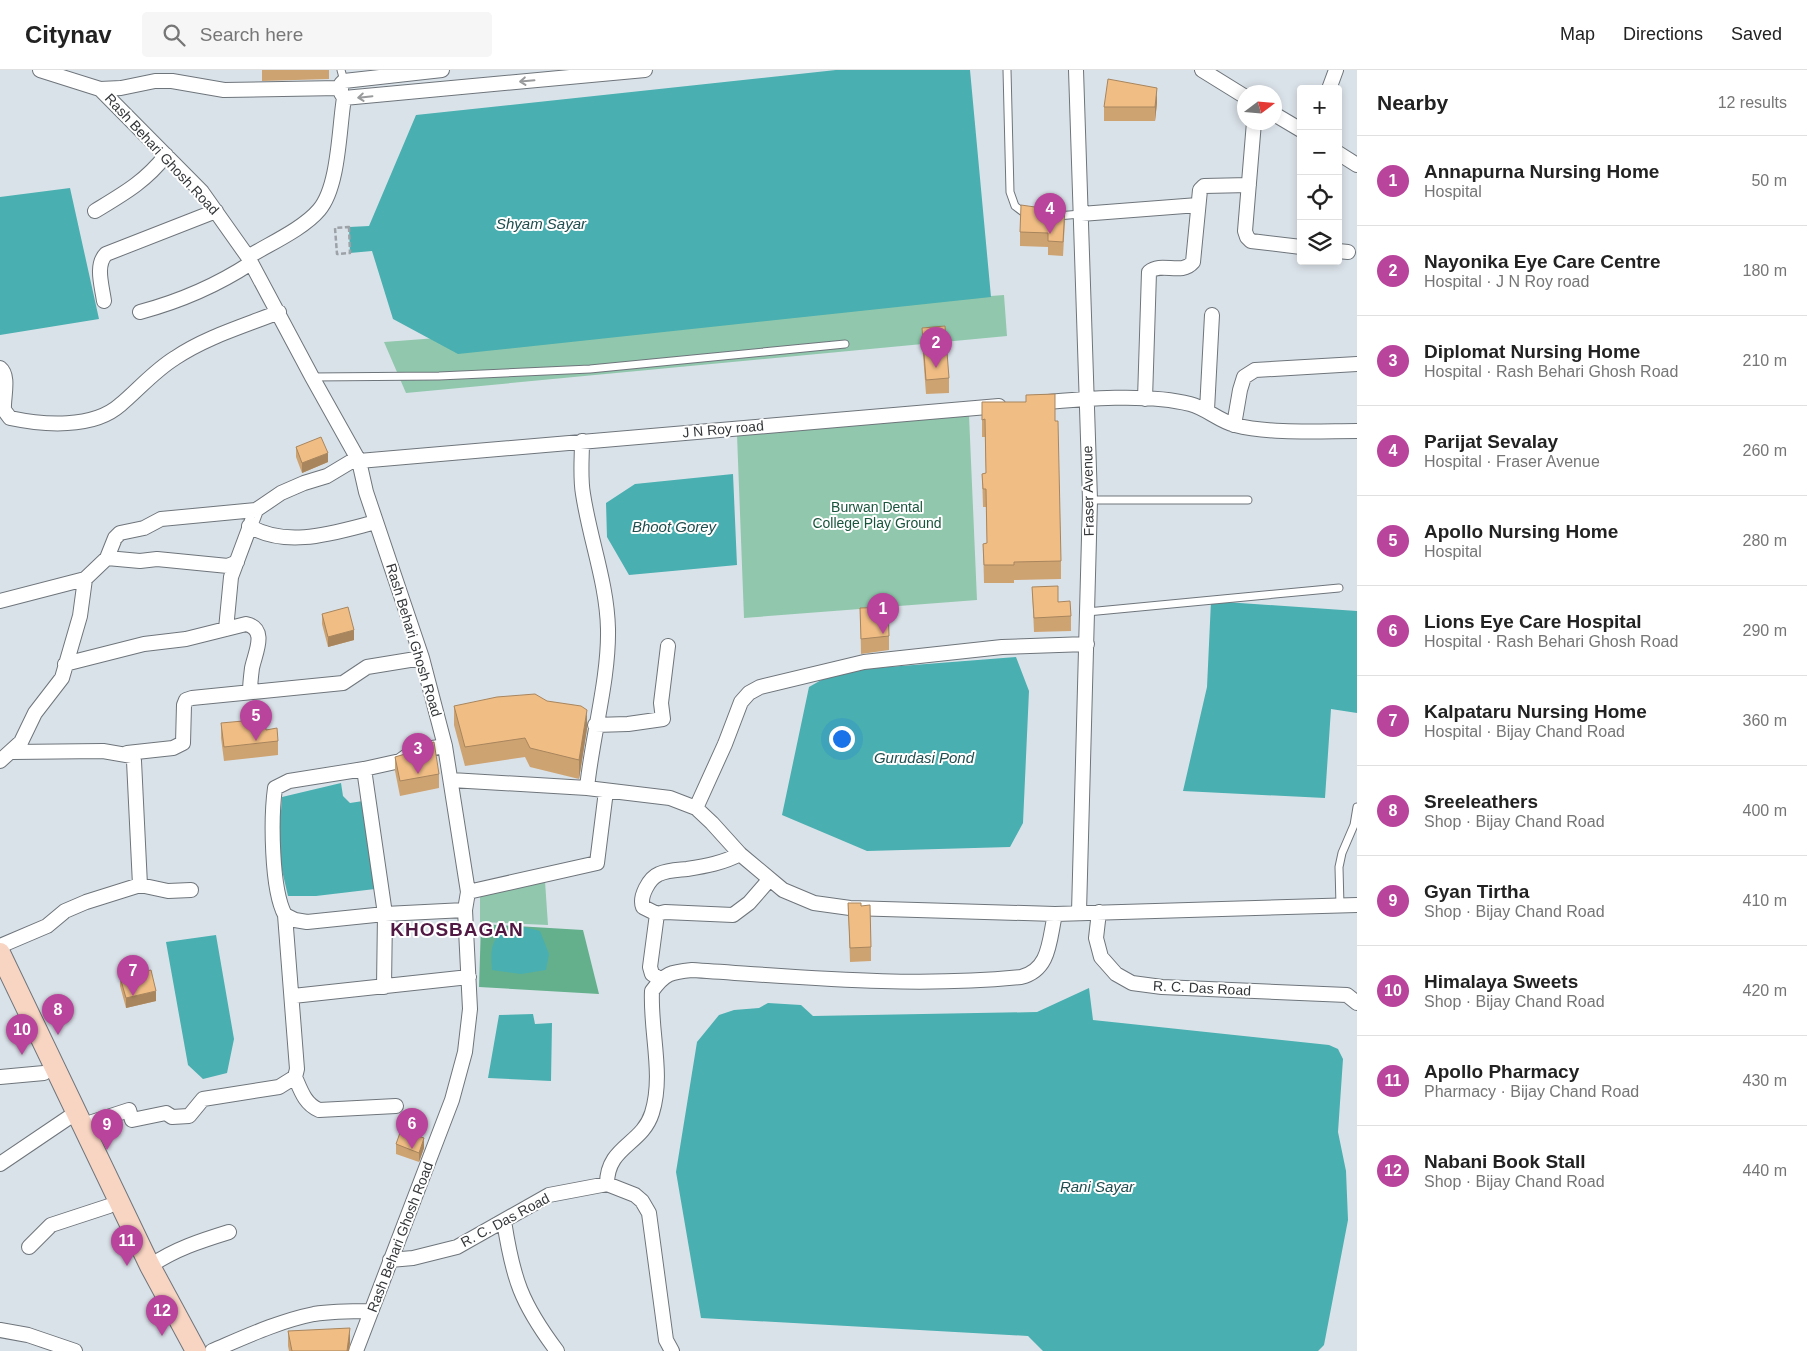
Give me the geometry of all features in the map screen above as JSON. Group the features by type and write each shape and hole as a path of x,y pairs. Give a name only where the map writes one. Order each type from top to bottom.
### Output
{"main road":[{"path":"0,953 75,1122 109,1206 183,1351"},
{"path":"0,984 44,1073 75,1122 196,1351"}],"street":[{"name":"Rash Behari Ghosh Road","path":"40,70 100,89 166,155 216,211 250,260 358,460 366,492 422,658 445,746 468,892 465,910 470,1009 465,1052 452,1100 356,1351"},
{"path":"342,84 442,70"},
{"path":"100,89 121,88 155,76 172,81 224,90 645,70"},
{"name":"Fraser Avenue","path":"1076,70 1090,500 1079,912"},
{"path":"1202,70 1237,92"},
{"path":"1330,85 1336,70"},
{"path":"140,312 181,300 206,290 307,221 319,210 328,196 342,84"},
{"path":"1282,119 1297,128"},
{"path":"1253,130 1246,237 1251,240 1297,246"},
{"path":"95,211 140,184 152,173 166,155"},
{"path":"1342,156 1357,165"},
{"path":"1145,399 1149,272 1159,268 1182,268 1193,262 1200,190 1204,186 1249,185"},
{"path":"1081,214 1198,205"},
{"path":"104,301 100,268 101,259 106,254 216,211"},
{"path":"0,368 5,374 4,410 10,418 57,422 83,421 101,416 118,407 173,358 201,343 279,312"},
{"path":"1206,410 1212,315"},
{"path":"1357,364 1255,370 1244,377 1234,425 1288,431 1357,431"},
{"name":"J N Roy road","path":"358,460 1086,399 1145,399 1190,404 1234,425"},
{"path":"582,441 583,493 606,596 608,629 607,659 595,725 588,788"},
{"path":"0,601 84,579 107,558 115,538 120,533 144,528 156,521 256,510 304,482 327,476 358,460"},
{"path":"226,629 231,578 256,510"},
{"path":"249,526 260,533 298,537 322,535 376,522"},
{"path":"107,558 140,561 157,559 228,566 237,562"},
{"path":"0,761 21,742 36,713 62,678 80,616 84,579"},
{"path":"65,664 144,644 186,639 246,624 253,625 257,630 259,640 250,692"},
{"path":"696,808 742,702 749,693 760,687 864,662 1002,647 1087,644"},
{"path":"595,725 628,724 663,719 661,703 668,646"},
{"path":"12,752 102,751 127,753 173,748 182,743 186,700 343,683 367,667 422,658"},
{"path":"396,1106 320,1110 311,1106 304,1098 295,1077 297,1069 293,996 285,915 278,893 273,833 275,788 289,781 400,761 414,751 445,746"},
{"path":"127,753 132,756 134,761 140,885"},
{"path":"364,769 385,914 384,987"},
{"path":"451,780 588,788 670,798 696,808 740,854 769,880 796,897 814,903 850,908 1055,914 1357,905"},
{"path":"468,892 597,864 606,791"},
{"path":"740,854 718,864 668,872 653,877 642,899 643,907 657,914 733,915 749,903 769,880"},
{"path":"0,946 46,926 65,911 86,902 140,885 168,891 191,890"},
{"path":"285,915 295,920 307,922 385,914 465,910"},
{"name":"R. C. Das Road","path":"1099,912 1096,938 1101,957 1116,974 1132,983 1162,987 1347,996 1357,1003"},
{"path":"657,914 650,967 652,974 660,979"},
{"path":"672,1351 666,1340 649,1213 635,1194 607,1184 607,1173 611,1160 648,1125 653,1111 656,1086 651,1007 652,991 660,979 672,972 692,970 857,981 944,982 1021,977 1031,975 1043,963 1055,914"},
{"path":"293,996 469,977"},
{"path":"0,1077 44,1073"},
{"path":"0,1164 75,1122 129,1110 132,1120 166,1113 172,1117 189,1116 203,1099 279,1087 295,1077"},
{"name":"R. C. Das Road","path":"390,1260 413,1258 457,1247 549,1195 607,1184"},
{"path":"29,1247 51,1225 109,1206"},
{"path":"504,1221 510,1261 521,1295 536,1323 557,1351"},
{"path":"150,1266 178,1249 229,1232"},
{"path":"212,1351 285,1322 313,1314 372,1311"},
{"path":"0,1330 28,1335 46,1346 75,1351"}],"lane":[{"path":"1007,70 1010,192 1015,206 1025,215 1034,216"},
{"path":"1052,216 1081,214"},
{"path":"312,377 439,376 590,368 846,344"},
{"path":"1090,500 1248,500"},
{"path":"1087,612 1339,588"},
{"path":"1340,906 1339,867 1342,853 1354,825 1357,807"}],"path":[{"path":"349,227 350,253 337,254 336,228 349,227"}],"green space":[{"path":"1004,295 1007,336 406,393 384,342"},
{"name":"Burwan Dental College Play Ground","path":"969,415 977,600 744,618 737,435"},
{"path":"545,881 548,925 480,922 480,895"},
{"path":"481,924 583,930 599,994 479,987"}],"water":[{"name":"Shyam Sayar","path":"836,70 970,70 991,297 458,354 393,319 372,251 350,253 349,227 369,226 416,115"},
{"path":"70,188 99,319 0,335 0,197"},
{"name":"Bhoot Gorey","path":"733,474 737,565 629,575 607,537 606,503 635,484"},
{"path":"1211,601 1357,611 1357,713 1331,709 1325,798 1183,791 1207,687"},
{"name":"Gurudasi Pond","path":"1016,657 1029,691 1023,823 1010,847 867,851 782,815 809,687 837,671"},
{"path":"341,783 343,796 350,803 363,801 375,889 316,896 288,896 281,866 277,865 275,814 281,811 282,797"},
{"path":"516,925 540,931 549,954 546,970 521,974 492,970 492,947 494,942 502,933"},
{"path":"216,935 234,1039 227,1073 203,1079 188,1065 166,942"},
{"name":"Rani Sayar","path":"1089,988 1093,1020 1329,1045 1338,1049 1343,1059 1338,1132 1346,1171 1348,1220 1324,1345 1318,1351 1043,1351 1028,1336 701,1318 676,1172 697,1042 719,1015 734,1010 759,1008 768,1003 801,1005 813,1016 1037,1012"},
{"path":"533,1014 535,1024 552,1023 551,1081 488,1078 499,1015"}],"building":[{"path":"1108,79 1157,88 1155,107 1104,107"},
{"path":"1021,205 1042,208 1065,207 1063,242 1048,241 1048,233 1020,232"},
{"path":"945,326 949,378 926,380 922,328"},
{"path":"1055,394 1055,421 1058,421 1061,561 1014,562 1014,565 984,565 983,544 987,543 986,489 983,489 982,474 986,473 985,419 982,420 982,402 1026,402 1026,395"},
{"path":"321,437 328,453 302,463 296,447"},
{"path":"1058,586 1058,602 1070,601 1071,616 1034,618 1032,587"},
{"path":"348,607 354,630 328,637 322,614"},
{"path":"888,607 889,636 861,639 860,608"},
{"path":"535,694 547,701 581,706 587,710 579,760 530,748 525,738 465,747 454,706 497,697"},
{"path":"265,719 266,730 277,728 278,741 224,747 221,723"},
{"path":"434,742 439,774 400,781 395,757 405,754 417,745"},
{"path":"848,903 861,903 861,906 870,905 871,947 850,948"},
{"path":"151,970 156,991 126,998 120,977"},
{"path":"401,1130 424,1138 419,1153 396,1144"},
{"path":"350,1328 347,1351 292,1351 288,1331"}],"place":[{"name":"Parijat Sevalay","path":"1050,234"},
{"name":"Nayonika Eye Care Centre","path":"936,368"},
{"name":"Annapurna Nursing Home","path":"883,634"},
{"name":"Apollo Nursing Home","path":"256,741"},
{"name":"Diplomat Nursing Home","path":"418,774"},
{"name":"Kalpataru Nursing Home","path":"133,996"},
{"name":"Sreeleathers","path":"58,1035"},
{"name":"Himalaya Sweets","path":"22,1055"},
{"name":"Lions Eye Care Hospital","path":"412,1149"},
{"name":"Gyan Tirtha","path":"107,1150"},
{"name":"Apollo Pharmacy","path":"127,1266"},
{"name":"Nabani Book Stall","path":"162,1336"}],"district":[{"name":"KHOSBAGAN","path":"457,929"}]}
